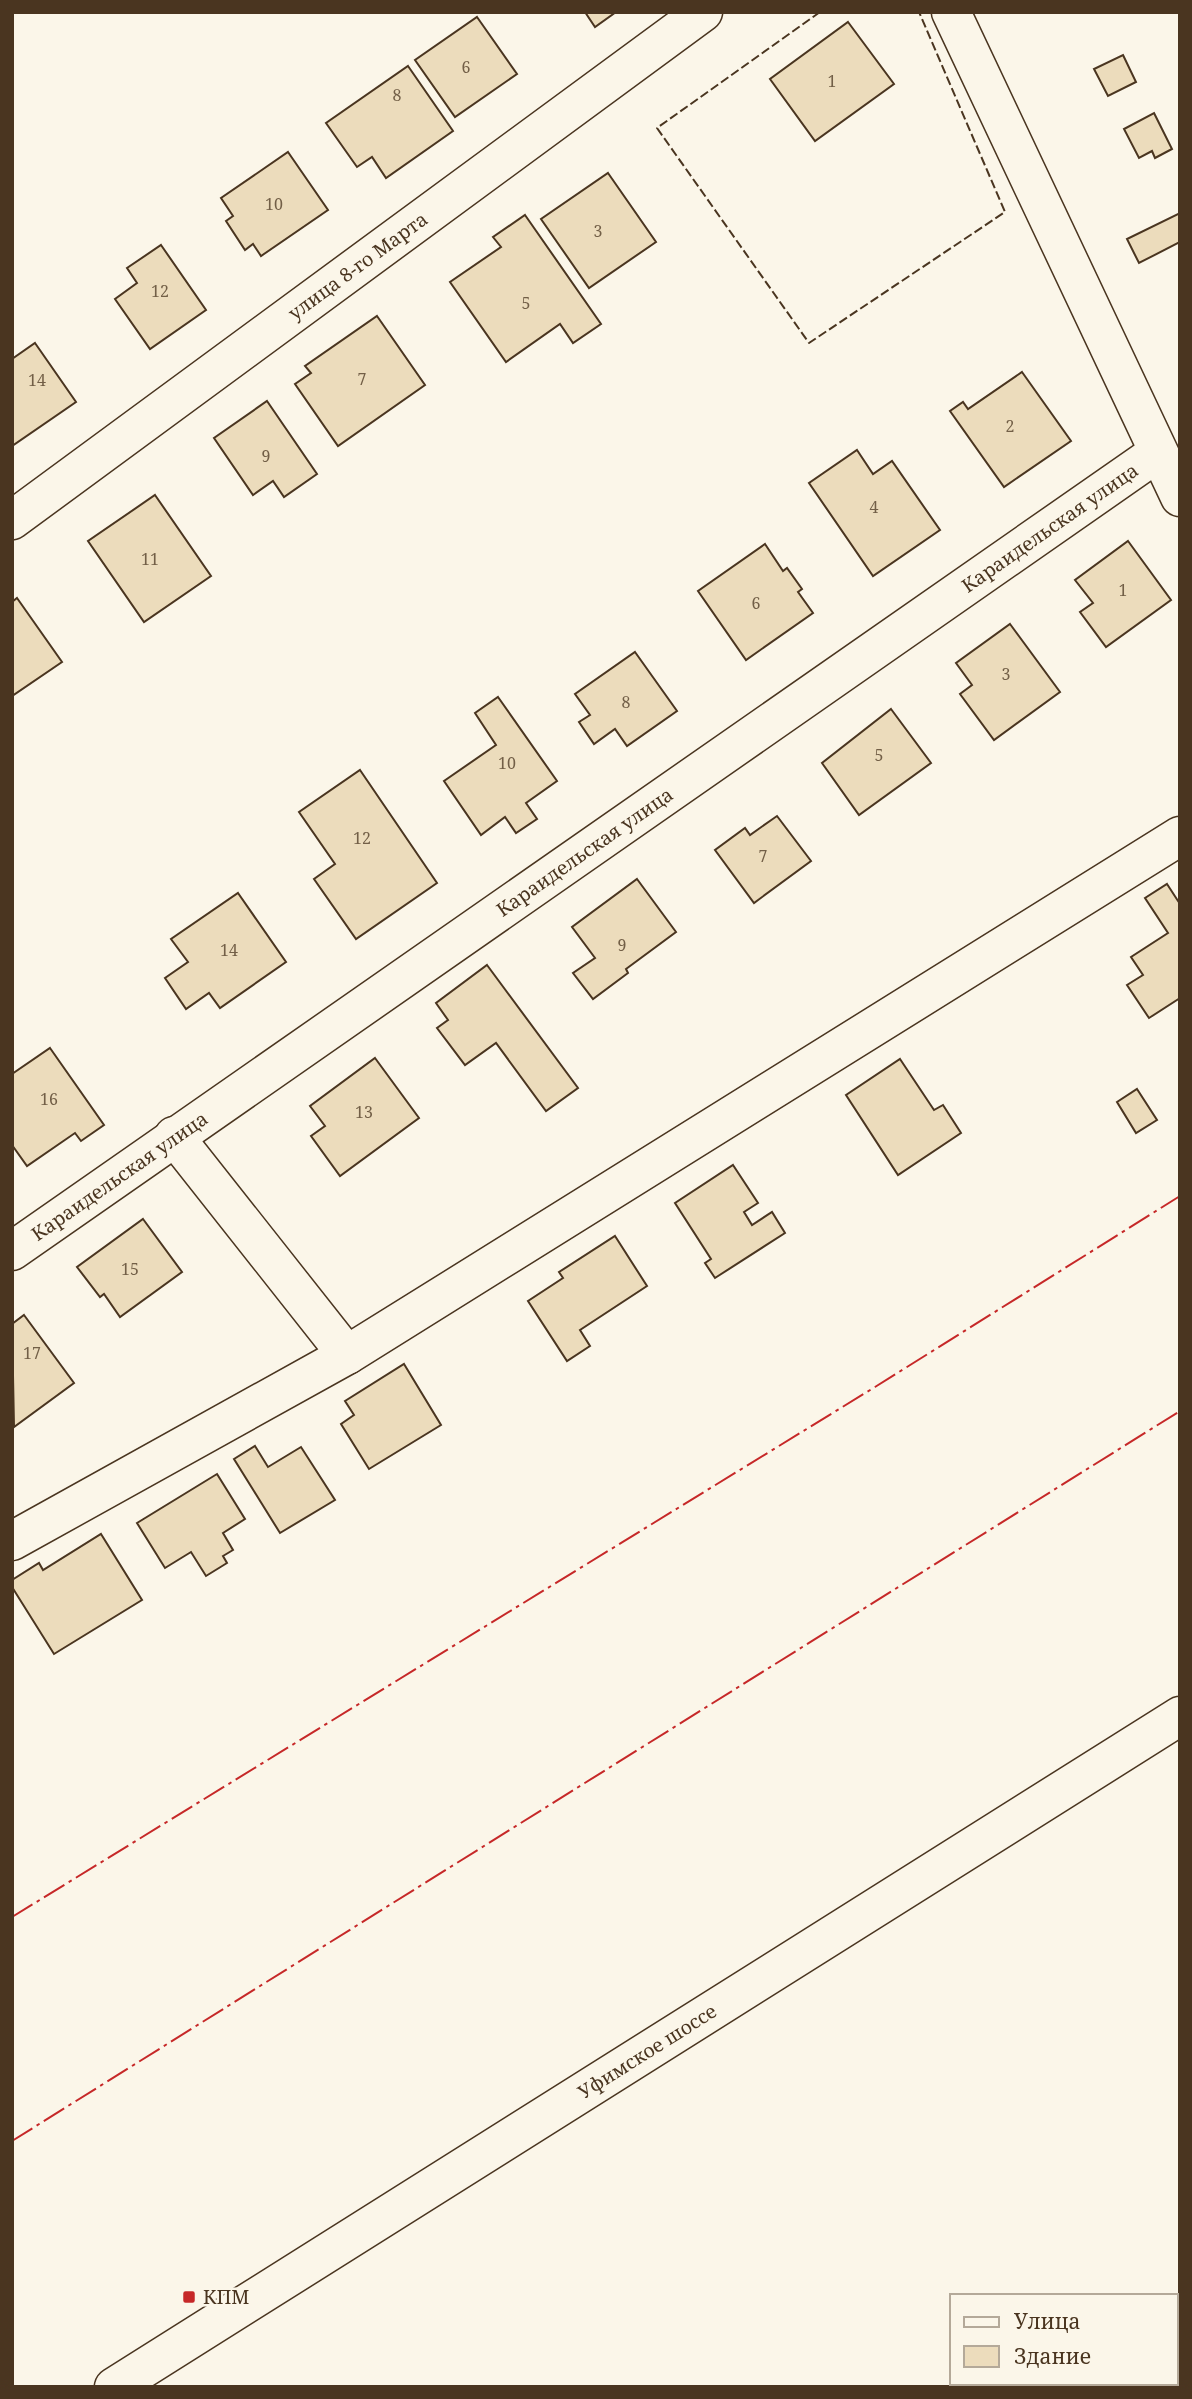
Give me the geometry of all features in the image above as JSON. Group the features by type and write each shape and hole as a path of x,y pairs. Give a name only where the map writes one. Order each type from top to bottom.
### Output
{"street":[{"name":"улица 8-го Марта","path":"12,520 703,12"},
{"path":"951,12 1180,497"},
{"name":"Караидельская улица","path":"12,1251 1157,453"},
{"path":"12,1541 347,1354 1180,836"},
{"path":"174,1136 347,1354"},
{"name":"Уфимское шоссе","path":"114,2387 1180,1716"}],"building":[{"path":"585,12 616,12 595,27"},
{"path":"477,17 517,74 455,117 415,60"},
{"path":"848,22 894,84 815,141 770,79"},
{"path":"1123,55 1136,82 1108,96 1094,69"},
{"path":"408,66 453,131 386,178 372,157 357,167 326,123"},
{"path":"1154,113 1172,149 1155,158 1152,151 1139,158 1124,129"},
{"path":"288,152 328,210 261,256 253,244 245,250 226,221 233,216 221,198"},
{"path":"608,173 656,242 589,288 541,219"},
{"path":"1180,213 1180,242 1139,263 1127,239"},
{"path":"525,215 601,324 573,343 560,324 506,362 450,282 501,247 493,237"},
{"path":"161,245 206,310 150,349 115,299 137,283 127,268"},
{"path":"377,316 425,385 338,446 295,384 311,373 305,366"},
{"path":"35,343 76,402 12,446 12,359"},
{"path":"1022,372 1071,441 1004,487 950,411 963,402 968,409"},
{"path":"267,401 317,474 284,497 273,481 253,495 214,438"},
{"path":"857,450 873,474 892,461 940,530 873,576 809,483"},
{"path":"155,495 211,576 144,622 88,541"},
{"path":"1128,541 1171,600 1106,647 1080,612 1093,603 1075,580"},
{"path":"765,544 783,571 787,568 802,589 798,592 813,613 746,660 698,591"},
{"path":"17,598 62,662 12,696 12,602"},
{"path":"1010,624 1060,692 994,740 960,694 972,685 956,663"},
{"path":"635,652 677,711 627,746 615,729 594,744 579,722 590,715 575,694"},
{"path":"498,697 557,781 526,803 537,819 516,833 505,817 481,835 444,781 496,745 475,713"},
{"path":"891,709 931,763 859,815 822,763"},
{"path":"360,770 437,883 356,939 314,879 335,864 299,812"},
{"path":"777,816 811,861 754,903 715,850 745,828 750,835"},
{"path":"637,879 676,932 626,969 628,973 593,999 573,973 595,958 572,927"},
{"path":"1167,884 1180,904 1180,998 1149,1018 1127,985 1143,975 1131,957 1168,933 1145,898"},
{"path":"238,893 286,962 220,1008 209,993 186,1009 165,978 188,962 171,939"},
{"path":"487,965 578,1088 546,1111 496,1043 465,1065 437,1028 448,1020 436,1003"},
{"path":"50,1048 104,1125 81,1141 75,1133 27,1166 12,1145 12,1074"},
{"path":"375,1058 419,1118 340,1176 311,1136 325,1126 310,1106"},
{"path":"900,1059 934,1110 943,1105 961,1133 898,1175 846,1095"},
{"path":"1137,1089 1157,1120 1136,1133 1117,1102"},
{"path":"733,1165 758,1203 744,1212 752,1225 772,1212 785,1233 715,1278 705,1263 711,1259 675,1203"},
{"path":"143,1219 182,1272 120,1317 104,1294 100,1297 77,1267"},
{"path":"615,1236 647,1286 580,1330 590,1346 567,1361 528,1301 563,1278 559,1272"},
{"path":"24,1315 74,1383 14,1427 12,1324"},
{"path":"404,1364 441,1425 369,1469 341,1424 354,1415 345,1401"},
{"path":"255,1446 268,1467 301,1447 335,1500 280,1533 234,1459"},
{"path":"217,1474 245,1519 223,1533 233,1550 223,1556 227,1563 206,1576 191,1552 165,1568 137,1523"},
{"path":"101,1534 142,1600 54,1654 12,1587 12,1580 39,1563 43,1570"}],"fence":[{"path":"820,12 657,128 809,343 1005,212 919,12"}],"power":[{"path":"12,1917 875,1387 1180,1196"},
{"path":"12,2141 1180,1411"}],"place":[{"name":"КПМ","path":"189,2297"}]}
